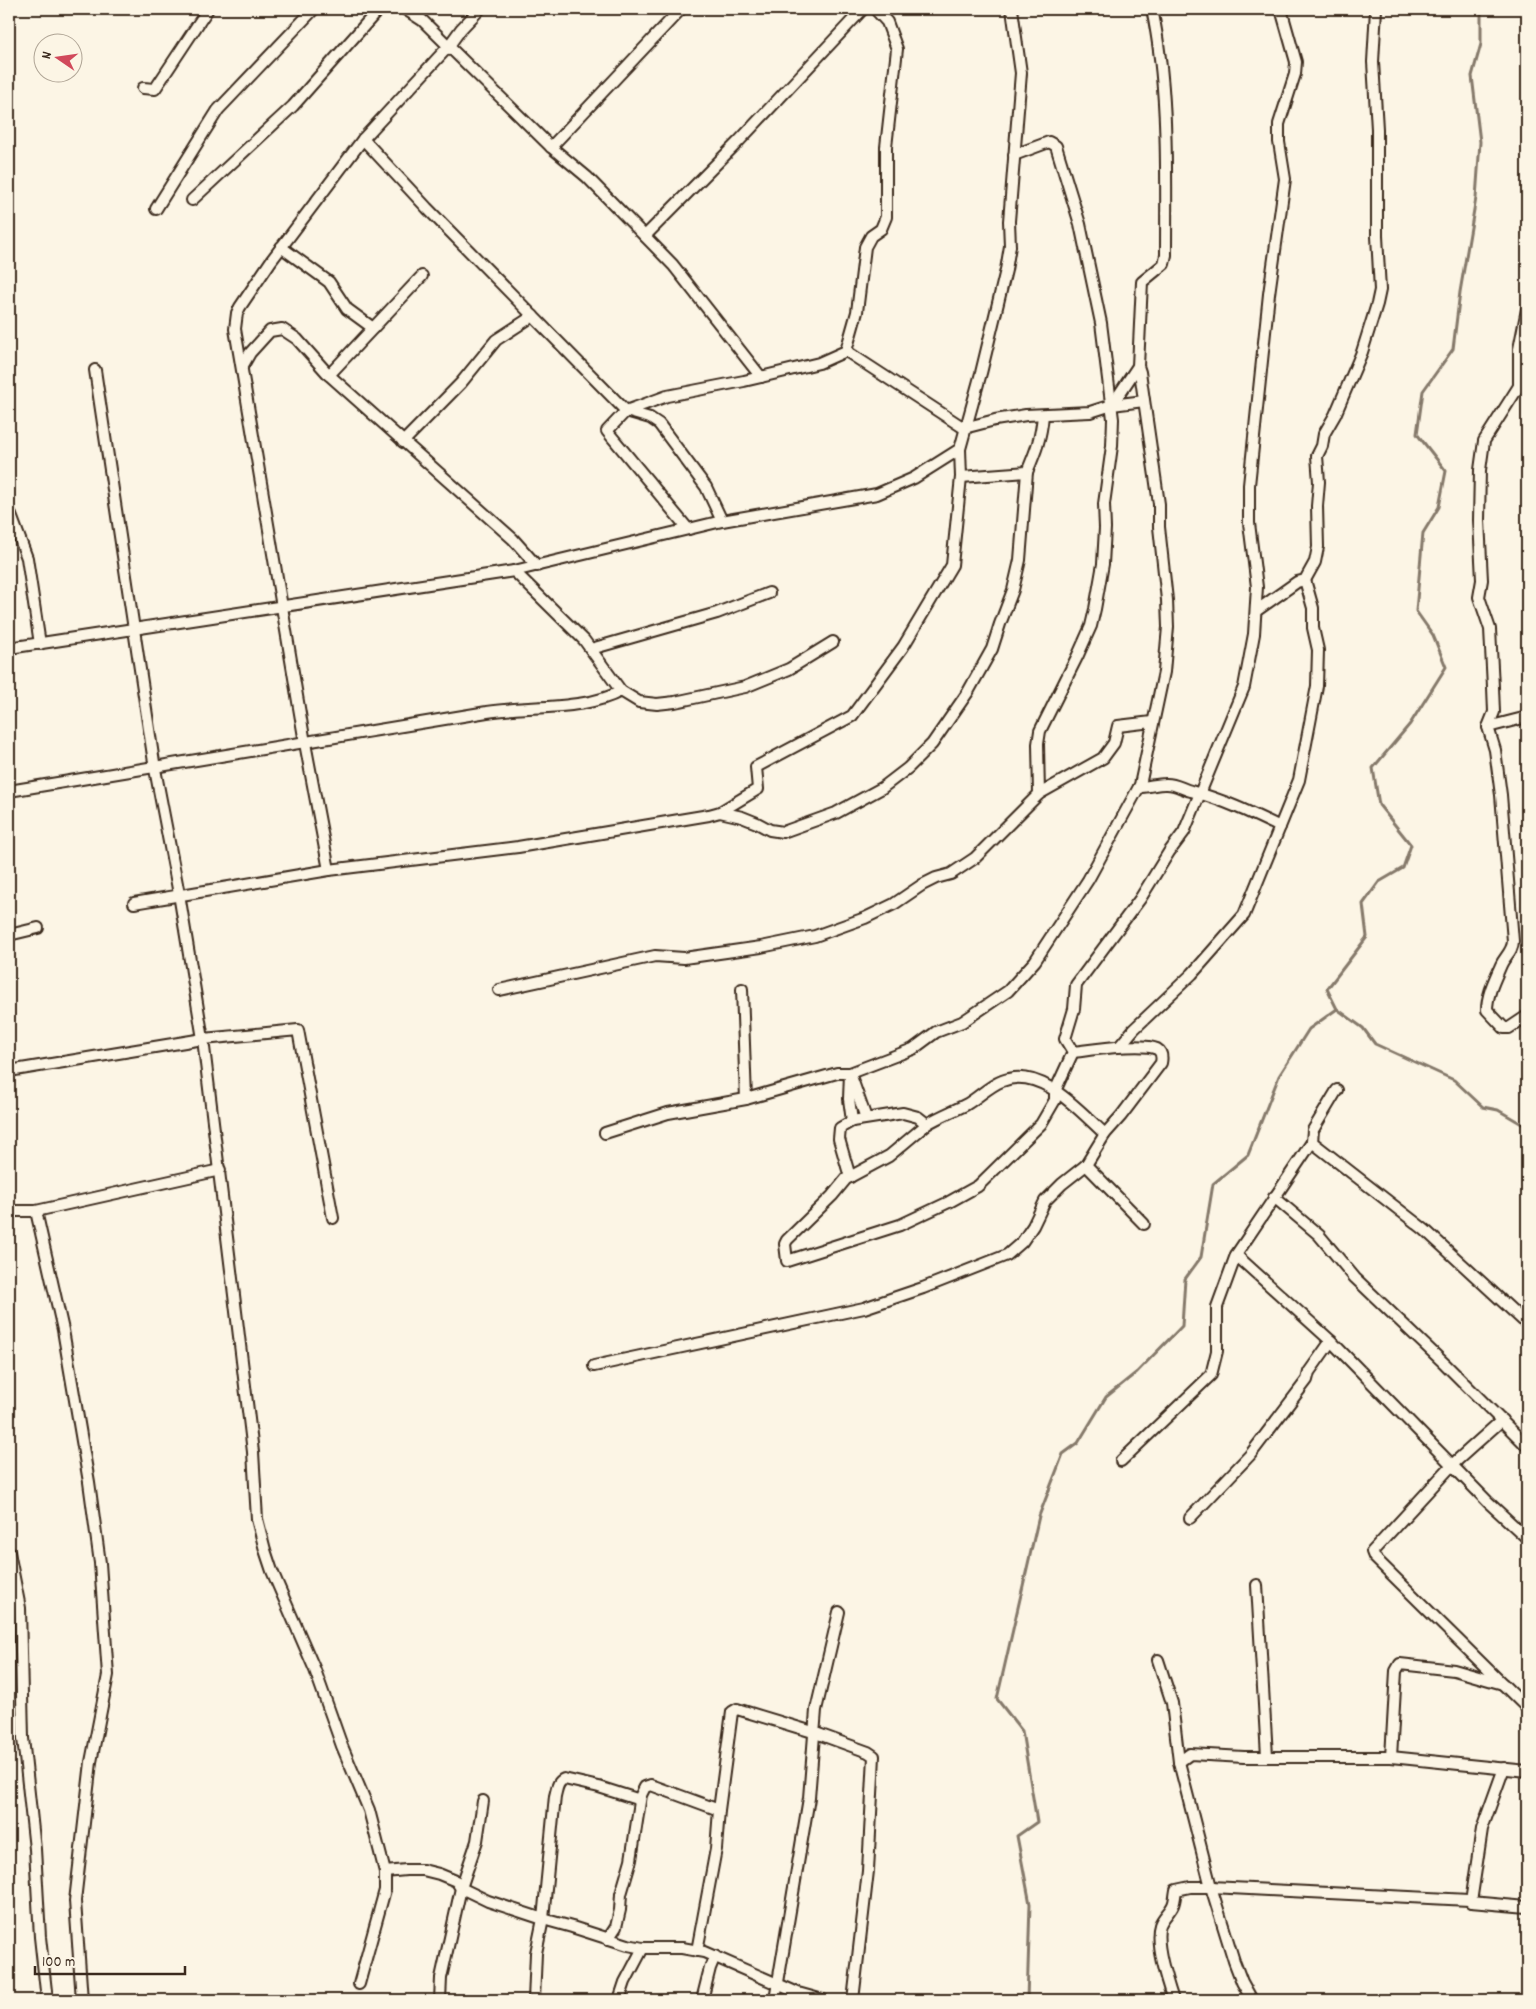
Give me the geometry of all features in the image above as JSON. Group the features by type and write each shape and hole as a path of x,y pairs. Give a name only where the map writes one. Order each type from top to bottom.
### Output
{"street":[{"path":"143,88 155,89 208,9"},
{"path":"156,209 218,110 314,9"},
{"path":"192,200 293,106 379,9"},
{"path":"405,9 422,20 551,146 587,177 673,265 761,377"},
{"path":"330,870 305,743 235,328 237,314 281,248 363,139 448,47 461,29 480,9"},
{"path":"551,146 681,9"},
{"path":"644,236 739,142 863,9"},
{"path":"846,351 857,312 864,247 871,236 881,229 886,216 886,147 897,49 887,22 875,9"},
{"path":"134,903 330,870 518,847 720,812 758,789 756,767 852,716 903,647 952,565 961,477 960,449 964,428 981,373 1010,246 1009,221 1021,73 1012,9"},
{"path":"605,1133 668,1113 746,1099 837,1073 850,1073 913,1050 936,1032 962,1022 1008,991 1035,961 1088,880 1139,787 1164,672 1168,627 1159,527 1159,504 1138,366 1142,282 1164,264 1166,255 1166,125 1158,39 1152,9"},
{"path":"1072,1052 1065,1039 1074,1009 1076,985 1140,899 1169,852 1184,832 1202,793 1244,688 1254,634 1257,587 1249,523 1249,485 1275,244 1285,180 1279,142 1279,124 1296,74 1296,62 1281,9"},
{"path":"1119,1047 1134,1029 1192,974 1244,914 1298,780 1317,686 1318,650 1313,628 1312,608 1305,580 1315,562 1318,547 1316,506 1319,482 1317,456 1322,446 1324,434 1335,415 1362,352 1380,290 1377,227 1377,129 1373,62 1376,9"},
{"path":"363,139 427,208 626,411 650,418 658,424 706,487 722,522"},
{"path":"1014,154 1049,142 1056,146 1080,224 1101,323 1113,419 1112,446 1104,504 1104,564 1091,626 1040,731 1038,744 1040,794"},
{"path":"281,248 329,282 347,309 373,328"},
{"path":"329,375 422,276"},
{"path":"1527,308 1519,349 1519,386 1484,441 1480,470 1479,520 1482,580 1479,597 1490,629 1493,687 1494,712 1488,727 1495,750 1501,796 1513,945 1491,988 1487,1001 1487,1010 1504,1028 1515,1025 1527,1016"},
{"path":"403,442 461,383 496,340 533,316"},
{"path":"242,367 250,353 270,331 282,329 298,339 329,375 513,539 538,566"},
{"path":"688,529 607,431 626,411 667,396 819,363 846,351"},
{"path":"846,351 964,428 995,420 1090,412 1112,405 1144,401"},
{"path":"1112,405 1138,366"},
{"path":"95,370 155,768 179,894 203,1039 254,1452 257,1519 272,1571 315,1670 342,1746 369,1810 385,1872 385,1890 359,1984"},
{"path":"720,812 742,817 770,830 783,832 836,813 882,788 908,768 932,744 968,692 992,649 1012,590 1020,560 1027,472 1038,450 1042,434 1043,415"},
{"path":"9,648 134,628 282,608 538,566 688,529 877,494 914,478 960,449"},
{"path":"961,477 1027,472"},
{"path":"9,510 27,558 40,644"},
{"path":"514,571 591,649 621,691 639,702 657,704 701,698 745,687 789,669 833,642"},
{"path":"1256,611 1298,582 1305,580"},
{"path":"591,649 717,613 769,593"},
{"path":"9,791 511,708 600,700 621,691"},
{"path":"1488,727 1527,717"},
{"path":"499,990 655,956 684,958 761,947 815,936 865,918 894,904 922,885 962,868 988,846 1040,794 1104,758 1114,743 1118,726 1152,722"},
{"path":"1139,787 1171,784 1202,793 1235,805 1280,828"},
{"path":"9,935 38,928"},
{"path":"742,989 746,1099"},
{"path":"9,1071 203,1039 298,1030 333,1218"},
{"path":"594,1366 864,1308 1006,1255 1022,1242 1046,1201 1062,1184 1086,1165 1105,1134 1121,1116 1161,1063 1162,1059 1161,1052 1157,1049 1119,1047 1072,1052"},
{"path":"1072,1052 1055,1090 1055,1100 1040,1124 978,1186 900,1225 787,1261 786,1240 832,1196 846,1179 889,1156 934,1118 967,1104 1003,1080 1028,1078 1044,1082 1055,1090 1105,1134"},
{"path":"850,1073 866,1118"},
{"path":"850,1073 849,1099 852,1121"},
{"path":"1121,1461 1210,1374 1217,1351 1217,1307 1236,1255 1312,1142 1313,1130 1337,1090"},
{"path":"850,1177 839,1138 840,1128 852,1121 903,1113 918,1118 926,1124"},
{"path":"1312,1142 1425,1230 1527,1324"},
{"path":"1086,1165 1144,1224"},
{"path":"9,1211 36,1211 220,1170"},
{"path":"1274,1197 1319,1236 1355,1278 1446,1364 1527,1446"},
{"path":"36,1211 63,1330 89,1482 100,1563 108,1675 90,1762 75,1901 82,2000"},
{"path":"1236,1255 1332,1341 1454,1464 1488,1502 1527,1538"},
{"path":"1190,1518 1250,1455 1307,1380 1309,1371 1332,1341"},
{"path":"1502,1420 1454,1464 1372,1552 1372,1555 1527,1708"},
{"path":"9,1552 20,1608 23,1738 35,1849 40,1936 47,2000"},
{"path":"1257,1585 1267,1756"},
{"path":"775,2000 809,1798 816,1710 839,1612"},
{"path":"1158,1660 1172,1703 1179,1762 1211,1888 1234,1961 1242,1982 1252,2000"},
{"path":"1391,1757 1396,1671 1400,1664 1454,1670 1504,1684"},
{"path":"697,1951 716,1849 719,1810 732,1712 737,1710 813,1732 868,1752 874,1756 868,1871 853,2000"},
{"path":"1179,1762 1190,1754 1244,1757 1391,1757 1527,1771"},
{"path":"1471,1902 1482,1829 1504,1768"},
{"path":"534,2000 536,1953 543,1919 557,1786 564,1779 599,1787 640,1800"},
{"path":"608,1939 616,1927 621,1894 631,1860 640,1800 644,1787 651,1785 719,1810"},
{"path":"440,2000 441,1978 461,1888 477,1841 483,1801"},
{"path":"385,1872 423,1870 456,1881 461,1888 488,1901 543,1919 643,1948 682,1948 715,1956 798,1993 823,2000"},
{"path":"1173,2000 1160,1949 1159,1926 1173,1906 1176,1890 1190,1887 1469,1900 1471,1902 1527,1907"},
{"path":"619,2000 625,1982 643,1948"},
{"path":"702,2000 715,1956"}],"waterway":[{"path":"1027,2000 1030,1904 1017,1836 1037,1822 1022,1731 997,1699 1039,1516 1063,1454 1078,1443 1106,1397 1137,1372 1182,1326 1185,1279 1201,1257 1213,1184 1248,1155 1279,1076 1309,1029 1337,1009 1327,989 1367,937 1363,904 1379,882 1403,868 1411,845 1379,805 1373,768 1410,724 1446,667 1433,635 1416,611 1423,533 1439,507 1446,471 1417,434 1423,391 1453,349 1460,292 1476,198 1480,142 1472,76 1481,44 1481,14 1484,9"},
{"path":"1337,1009 1363,1028 1375,1044 1454,1080 1483,1107 1498,1110 1527,1127"}]}
